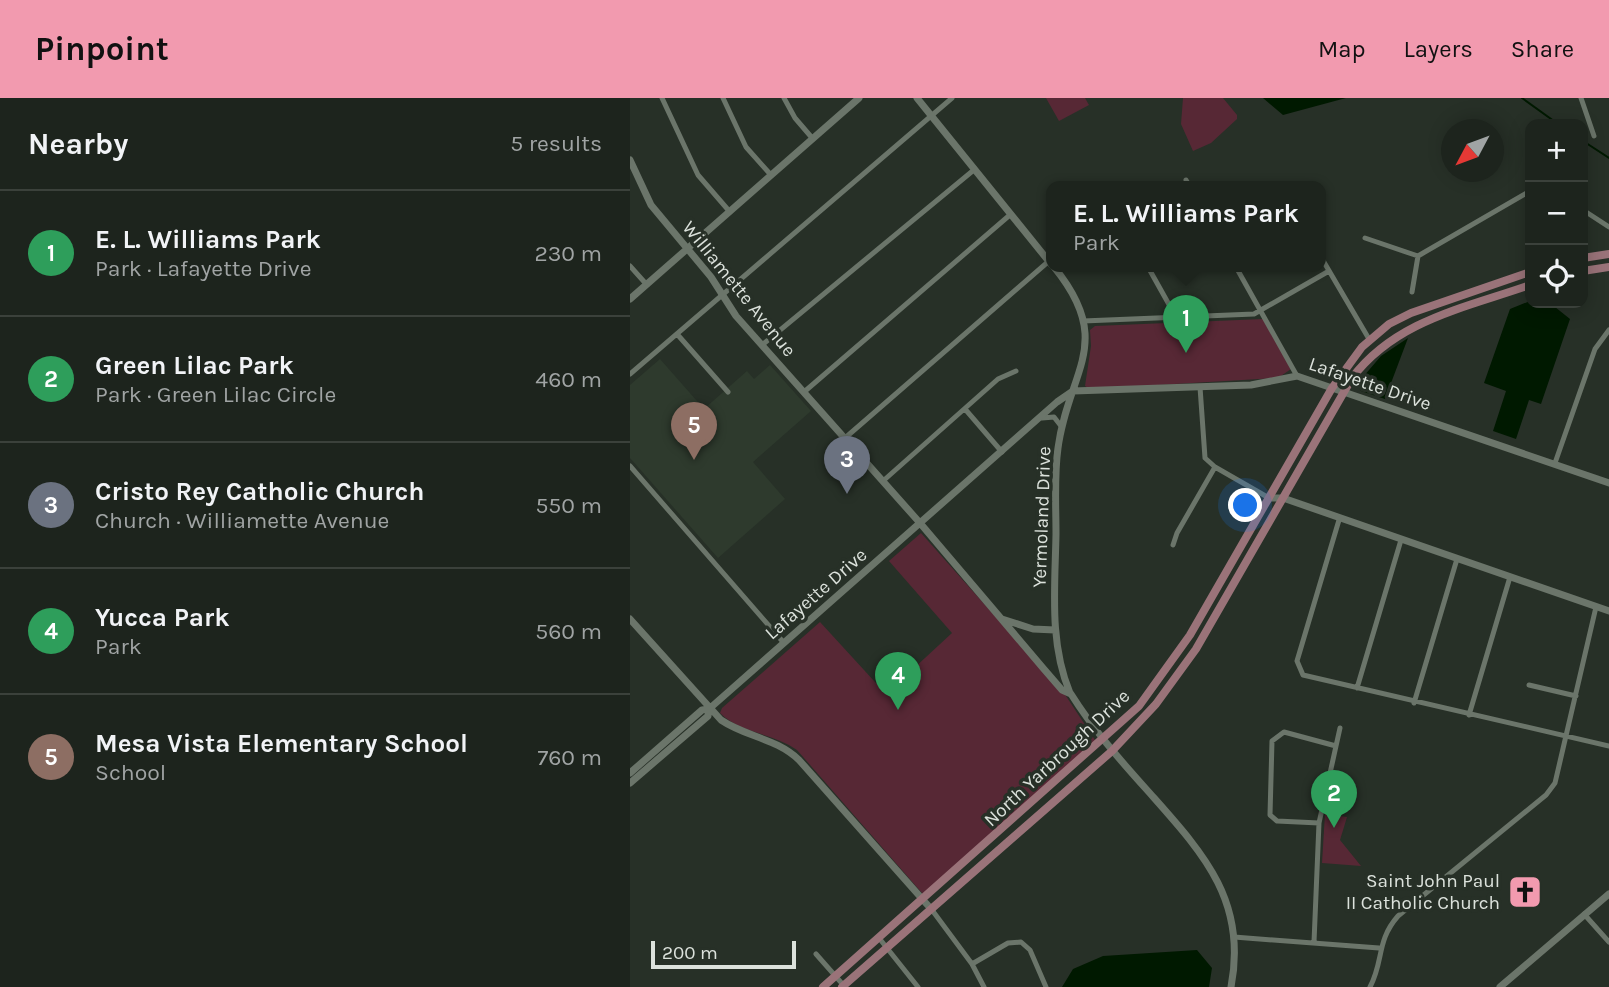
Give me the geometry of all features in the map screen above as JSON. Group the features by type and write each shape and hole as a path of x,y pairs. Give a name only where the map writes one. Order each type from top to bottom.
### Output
{"main road":[{"path":"1588,257 1609,254"},
{"path":"1588,270 1609,267"},
{"name":"North Yarbrough Drive","path":"823,987 1131,715 1160,680 1190,635 1332,388 1347,364 1369,339 1411,313 1525,274"},
{"name":"North Yarbrough Drive","path":"844,986 1112,751 1170,687 1196,649 1344,392 1375,351 1403,331 1525,287"},
{"path":"1160,680 1170,687"},
{"path":"969,859 978,869"}],"street":[{"path":"663,98 698,175 730,212"},
{"path":"723,98 746,147 771,175"},
{"path":"784,98 795,118 813,139"},
{"name":"Yermoland Drive","path":"917,98 1046,256"},
{"path":"630,374 952,98"},
{"path":"1581,98 1594,136"},
{"path":"630,299 855,99"},
{"name":"Williamette Avenue","path":"630,160 651,205 722,293 736,316 920,523 1062,690 1071,694 1112,751 1203,854 1227,904 1234,937 1231,987"},
{"path":"762,345 975,169"},
{"path":"1365,238 1418,256 1525,194"},
{"path":"1588,213 1609,227"},
{"path":"804,391 1012,214"},
{"path":"1412,292 1418,256"},
{"path":"630,266 647,285"},
{"path":"1326,266 1369,339"},
{"path":"845,438 1046,269"},
{"path":"1083,321 1262,311 1329,271"},
{"name":"Yermoland Drive","path":"1058,272 1075,295 1083,321 1085,350 1062,428 1056,467 1055,630 1060,664 1071,694"},
{"path":"1151,272 1176,317"},
{"path":"1239,272 1297,376"},
{"path":"1555,463 1595,349 1609,331"},
{"path":"677,334 728,392"},
{"path":"883,481 998,379 1016,371"},
{"name":"Lafayette Drive","path":"631,775 702,710 709,709 1066,394 1073,391 1272,383 1297,376 1609,483"},
{"path":"1200,387 1204,453 1215,467 1269,498 1283,498 1339,520 1609,611"},
{"path":"965,409 1002,452"},
{"path":"1039,419 1052,416 1062,428"},
{"path":"630,466 784,643"},
{"path":"1173,545 1177,533 1215,467"},
{"path":"1339,520 1297,665 1305,676 1609,746"},
{"path":"1357,688 1401,540"},
{"path":"1414,703 1457,559"},
{"path":"1469,715 1510,577"},
{"path":"1370,987 1378,969 1379,948 1385,933 1398,916 1551,789 1558,776 1597,607"},
{"path":"1002,618 1033,629 1055,630"},
{"path":"630,619 709,709 736,729 770,740 792,754 932,910 972,964 984,987"},
{"path":"1529,685 1576,696"},
{"path":"1314,942 1319,823 1340,728"},
{"path":"1319,823 1277,821 1270,815 1268,809 1272,741 1284,732 1336,746"},
{"path":"1500,987 1609,894"},
{"path":"1584,914 1609,942"},
{"path":"1234,937 1379,948"},
{"path":"879,939 918,987"},
{"path":"972,964 1008,943 1021,942 1030,950 1046,987"},
{"path":"816,954 844,986"}],"shaded area":[{"path":"1046,98 1085,98 1089,105 1059,121"},
{"path":"1183,98 1223,98 1237,115 1237,119 1211,143 1193,151 1181,124"},
{"path":"1263,98 1346,98 1283,115"},
{"path":"1525,303 1525,308 1556,308 1570,319 1541,404 1529,400 1516,439 1493,431 1506,391 1484,383 1510,309"},
{"path":"1263,319 1291,369 1278,378 1090,389 1085,386 1091,346 1090,330 1095,326"},
{"path":"1408,338 1385,399 1361,391 1357,384 1381,356"},
{"path":"660,359 704,409 747,371 754,379 770,365 811,411 753,462 785,499 718,558 630,458 630,385"},
{"path":"921,533 1066,696 1095,740 1094,745 928,892 922,893 797,750 738,725 720,713 722,708 820,622 886,694 952,633 889,561"},
{"path":"1325,814 1347,817 1340,840 1361,866 1322,863"},
{"path":"1197,950 1212,968 1209,987 1062,987 1073,969 1103,956"}],"waterway":[{"path":"1522,98 1551,119"},
{"path":"1588,144 1609,158"}],"place":[{"name":"E. L. Williams Park","path":"1186,353"},
{"name":"Mesa Vista Elementary School","path":"694,460"},
{"name":"Cristo Rey Catholic Church","path":"847,494"},
{"name":"Yucca Park","path":"898,710"},
{"name":"Green Lilac Park","path":"1334,828"},
{"name":"Saint John Paul II Catholic Church","path":"1525,892"}]}
